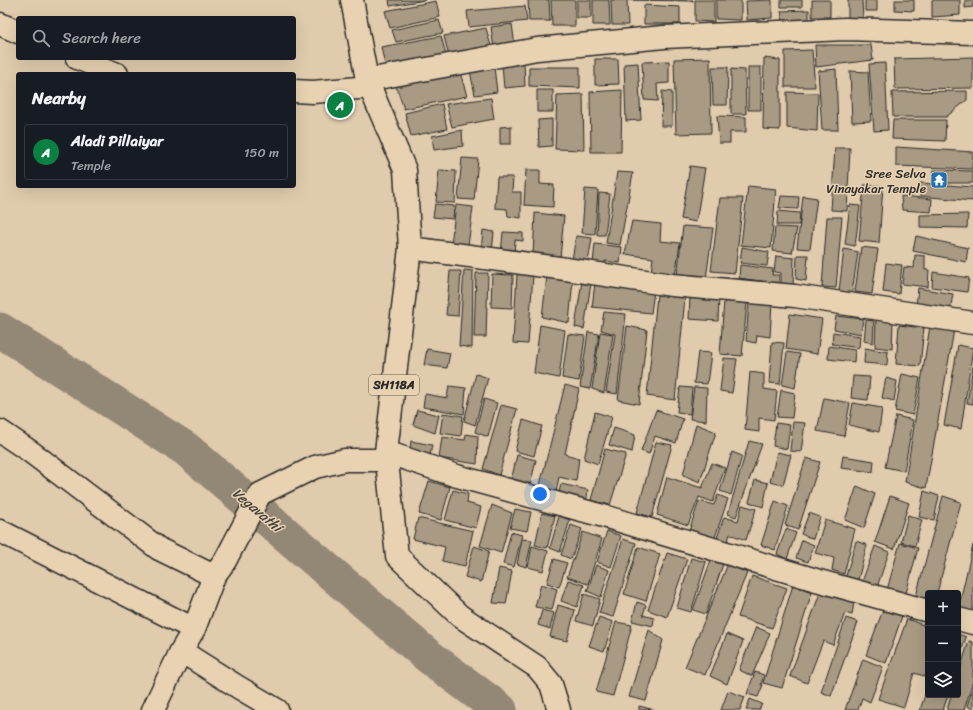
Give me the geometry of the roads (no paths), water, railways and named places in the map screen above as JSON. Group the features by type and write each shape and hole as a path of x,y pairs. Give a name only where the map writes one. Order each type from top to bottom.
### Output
{"street":[{"name":"SH118A","path":"352,0 369,83 405,170 410,248 386,456 397,556 460,616 537,667 551,684 558,707"},
{"path":"0,24 16,31"},
{"path":"296,91 313,92 369,83 537,49 664,37 845,29 973,33"},
{"path":"82,60 112,72"},
{"path":"410,248 672,285 795,296 973,324"},
{"path":"0,431 31,452 159,549 220,569"},
{"path":"154,710 181,651 194,629 220,569 260,494 315,466 345,460 386,456 607,517 816,580 925,609"},
{"path":"0,531 194,629"},
{"path":"961,620 973,623"},
{"path":"181,651 277,710"}],"waterway":[{"name":"Vegavathi","path":"0,330 186,449 428,656 500,710"}],"place":[{"name":"Aladi Pillaiyar","path":"340,105"},
{"name":"Sree Selva Vinayakar Temple","path":"939,180"}]}
